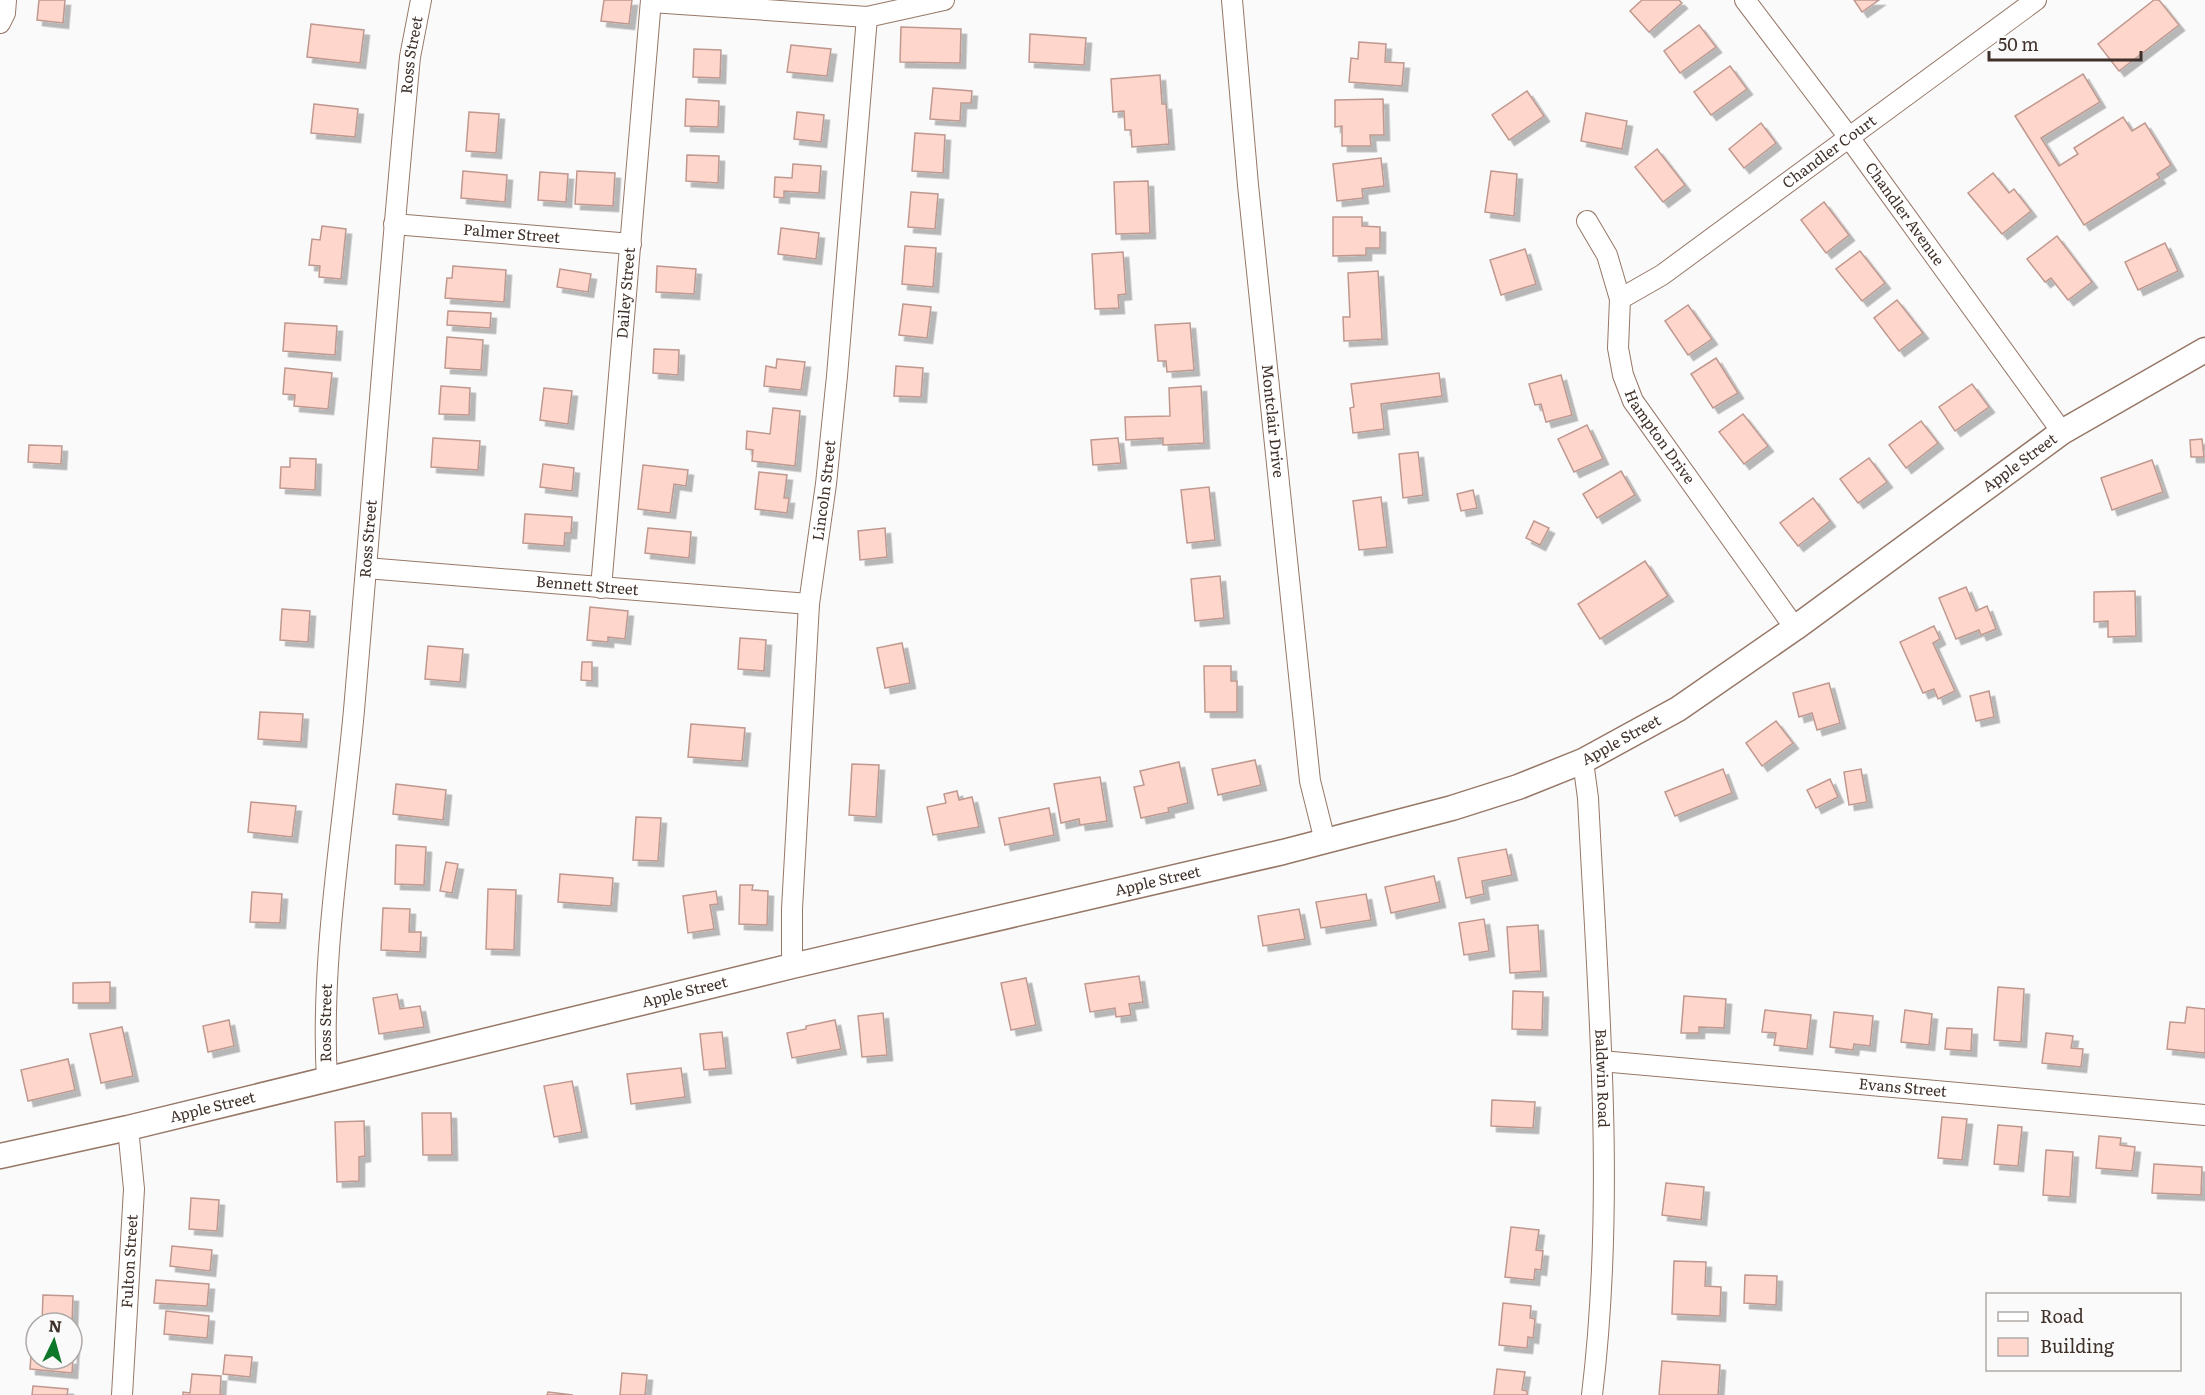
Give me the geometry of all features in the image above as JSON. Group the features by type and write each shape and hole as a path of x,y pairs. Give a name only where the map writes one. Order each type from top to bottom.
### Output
{"street":[{"path":"0,23 5,13 6,0"},
{"name":"Ross Street","path":"327,1080 324,1029 327,971 366,568 410,57 421,0"},
{"path":"651,1 867,17 944,0"},
{"name":"Montclair Drive","path":"1232,0 1252,220 1310,782 1325,841"},
{"name":"Chandler Avenue","path":"1745,0 1848,136 2062,432"},
{"name":"Chandler Court","path":"1620,298 1662,275 1848,136 2036,0"},
{"name":"Dailey Street","path":"601,588 651,1"},
{"name":"Lincoln Street","path":"792,966 792,909 809,604 826,484 837,376 867,17"},
{"name":"Hampton Drive","path":"1587,221 1607,255 1620,298 1618,348 1623,375 1633,401 1795,628"},
{"name":"Palmer Street","path":"394,224 631,244"},
{"name":"Apple Street","path":"0,1156 128,1128 792,966 1325,841 1452,808 1518,787 1583,761 1678,709 1795,628 2062,432 2205,350"},
{"name":"Bennett Street","path":"366,568 809,604"},
{"name":"Baldwin Road","path":"1583,761 1588,798 1604,1162 1602,1263 1592,1395"},
{"name":"Evans Street","path":"1601,1061 2205,1114"},
{"name":"Fulton Street","path":"122,1395 134,1189 128,1128"}],"building":[{"path":"39,0 65,0 63,23 37,20"},
{"path":"604,0 632,0 629,24 601,21"},
{"path":"1642,0 1679,0 1682,3 1649,32 1630,11"},
{"path":"1854,0 1879,0 1862,12"},
{"path":"2154,0 2159,0 2179,25 2119,71 2098,44"},
{"path":"311,24 364,30 360,63 307,57"},
{"path":"1699,25 1716,47 1680,73 1664,51"},
{"path":"901,27 961,29 960,63 900,62"},
{"path":"1030,34 1086,38 1084,65 1029,62"},
{"path":"1359,42 1386,44 1385,62 1404,63 1402,86 1349,82 1351,58 1358,59"},
{"path":"791,45 831,49 827,76 787,72"},
{"path":"694,49 721,50 720,78 693,77"},
{"path":"1730,66 1747,89 1711,115 1694,92"},
{"path":"2083,74 2100,102 2041,138 2059,166 2078,154 2074,148 2123,117 2132,131 2145,123 2171,165 2157,174 2160,178 2084,225 2015,116"},
{"path":"1160,75 1162,104 1166,104 1169,144 1132,147 1131,130 1125,130 1124,111 1113,112 1111,79"},
{"path":"933,88 972,91 971,103 961,103 960,121 930,119"},
{"path":"1527,91 1544,116 1509,140 1492,115"},
{"path":"686,99 719,101 718,127 685,126"},
{"path":"1383,99 1384,135 1370,135 1371,146 1342,146 1342,126 1335,127 1335,100"},
{"path":"314,104 358,109 355,137 311,133"},
{"path":"469,112 499,114 496,153 466,151"},
{"path":"797,112 824,115 821,142 794,139"},
{"path":"1586,113 1627,121 1622,149 1581,141"},
{"path":"1761,123 1776,143 1744,168 1729,149"},
{"path":"915,133 945,135 943,173 912,171"},
{"path":"1657,149 1685,185 1663,202 1635,167"},
{"path":"687,155 719,156 718,183 686,181"},
{"path":"1381,158 1384,186 1362,189 1363,198 1337,201 1333,164"},
{"path":"793,164 821,166 819,193 784,191 784,198 774,197 775,177 792,178"},
{"path":"463,171 507,175 505,202 461,198"},
{"path":"577,171 615,173 613,206 575,204"},
{"path":"1491,171 1517,174 1514,216 1485,212"},
{"path":"540,172 568,174 566,202 538,200"},
{"path":"1993,173 2009,193 2014,189 2031,211 2002,234 1968,193"},
{"path":"1148,181 1150,233 1116,234 1114,182"},
{"path":"911,192 938,194 935,229 908,227"},
{"path":"1824,202 1849,235 1826,253 1801,220"},
{"path":"1333,217 1362,217 1362,226 1380,227 1380,248 1366,248 1366,255 1333,256"},
{"path":"322,226 346,229 341,279 319,277 320,266 309,265 312,239 320,240"},
{"path":"781,228 819,233 816,259 778,254"},
{"path":"2057,236 2092,282 2068,300 2051,278 2045,282 2027,259"},
{"path":"2165,243 2178,271 2138,290 2125,262"},
{"path":"905,246 936,248 933,287 902,284"},
{"path":"1525,249 1536,284 1501,295 1490,260"},
{"path":"1860,251 1885,283 1862,301 1836,269"},
{"path":"1123,252 1126,294 1118,295 1119,308 1095,309 1092,254"},
{"path":"453,266 506,270 504,302 445,298 447,278 452,278"},
{"path":"657,266 696,269 694,294 656,292"},
{"path":"560,269 591,274 588,292 557,287"},
{"path":"1378,271 1382,339 1344,341 1343,317 1350,317 1348,273"},
{"path":"1897,300 1923,333 1899,351 1874,318"},
{"path":"903,304 931,307 927,338 899,335"},
{"path":"1688,305 1712,339 1688,355 1665,321"},
{"path":"448,311 491,313 490,328 447,325"},
{"path":"285,323 337,326 335,355 283,351"},
{"path":"1190,323 1194,370 1167,372 1166,361 1158,361 1155,325"},
{"path":"447,337 483,340 481,370 445,368"},
{"path":"654,349 679,350 678,375 653,373"},
{"path":"1716,358 1738,393 1713,408 1691,374"},
{"path":"777,359 805,362 801,390 764,386 766,366 776,368"},
{"path":"896,366 923,368 921,397 894,396"},
{"path":"285,368 332,373 328,409 294,406 295,395 283,394"},
{"path":"1439,373 1442,396 1381,404 1384,429 1353,433 1350,408 1354,407 1351,384"},
{"path":"1561,375 1572,415 1546,422 1541,404 1535,405 1529,384"},
{"path":"1972,384 1989,407 1955,431 1939,407"},
{"path":"441,386 470,388 469,415 439,414"},
{"path":"1201,386 1204,443 1163,445 1163,438 1126,440 1125,417 1170,416 1169,388"},
{"path":"544,388 572,391 568,424 540,420"},
{"path":"773,408 800,411 795,466 752,461 753,450 746,449 747,431 770,434"},
{"path":"1743,414 1768,446 1744,464 1719,432"},
{"path":"1921,421 1938,443 1906,468 1889,445"},
{"path":"1587,425 1603,459 1574,472 1558,439"},
{"path":"433,438 480,441 478,470 431,467"},
{"path":"1118,438 1121,463 1093,465 1091,440"},
{"path":"2202,439 2204,457 2191,457 2190,440"},
{"path":"29,445 62,446 61,464 28,462"},
{"path":"1418,452 1423,495 1403,498 1399,454"},
{"path":"290,458 316,459 315,490 280,488 281,467 290,467"},
{"path":"1869,458 1887,482 1858,503 1840,479"},
{"path":"2152,460 2163,492 2112,510 2101,478"},
{"path":"543,464 574,468 572,491 540,487"},
{"path":"643,465 688,470 686,486 674,484 670,513 638,509"},
{"path":"1621,471 1635,495 1597,518 1583,494"},
{"path":"759,472 787,475 784,498 789,498 787,513 755,509"},
{"path":"1209,487 1215,540 1187,543 1181,490"},
{"path":"1473,490 1477,508 1461,511 1457,494"},
{"path":"1381,497 1387,547 1359,550 1353,501"},
{"path":"1813,498 1830,521 1798,546 1780,523"},
{"path":"525,514 572,517 571,533 565,533 564,546 523,543"},
{"path":"1534,521 1549,528 1540,545 1526,538"},
{"path":"648,528 691,532 689,558 645,553"},
{"path":"885,528 887,557 860,560 858,531"},
{"path":"1645,561 1668,596 1600,639 1578,604"},
{"path":"1220,576 1224,618 1195,621 1191,579"},
{"path":"1966,587 1976,611 1987,606 1996,629 1981,635 1979,630 1956,639 1939,598"},
{"path":"2135,591 2136,636 2108,637 2108,621 2094,622 2094,592"},
{"path":"590,607 628,611 625,639 608,637 608,642 587,640"},
{"path":"282,609 310,611 308,642 280,640"},
{"path":"1934,626 1940,639 1933,643 1955,691 1938,699 1934,689 1923,693 1900,642"},
{"path":"740,638 766,640 764,671 738,669"},
{"path":"902,643 910,683 885,688 877,648"},
{"path":"428,646 463,649 460,682 425,679"},
{"path":"582,662 592,662 592,681 581,680"},
{"path":"1204,666 1231,666 1231,681 1237,681 1237,712 1205,712"},
{"path":"1829,683 1840,723 1817,730 1812,713 1799,717 1793,693"},
{"path":"1989,691 1994,717 1976,721 1970,696"},
{"path":"260,712 303,714 301,742 258,739"},
{"path":"1776,721 1793,743 1762,766 1746,743"},
{"path":"691,724 745,728 742,761 688,757"},
{"path":"1255,760 1261,785 1218,795 1212,769"},
{"path":"1179,762 1188,803 1168,808 1169,812 1141,818 1134,787 1144,785 1140,771"},
{"path":"852,764 879,765 876,817 849,815"},
{"path":"1723,769 1732,793 1675,816 1665,792"},
{"path":"1861,769 1867,802 1849,805 1844,772"},
{"path":"1100,777 1107,821 1080,825 1079,819 1061,823 1054,784"},
{"path":"1830,779 1838,797 1816,808 1807,790"},
{"path":"396,784 446,790 443,820 393,814"},
{"path":"957,791 959,800 972,797 979,827 933,835 927,807 946,803 944,794"},
{"path":"251,802 296,806 292,837 248,832"},
{"path":"1049,808 1054,835 1005,845 999,818"},
{"path":"636,817 661,818 658,861 633,860"},
{"path":"396,845 426,847 424,885 395,884"},
{"path":"1506,849 1512,875 1482,881 1484,894 1466,898 1458,858"},
{"path":"446,862 458,864 452,893 440,891"},
{"path":"560,874 613,878 611,906 558,902"},
{"path":"1434,876 1440,902 1391,913 1385,887"},
{"path":"740,885 753,885 752,890 768,891 767,925 739,924"},
{"path":"488,889 516,890 514,950 486,949"},
{"path":"716,891 718,904 710,905 714,929 688,933 683,896"},
{"path":"252,892 282,894 280,923 250,922"},
{"path":"1366,894 1371,920 1321,928 1316,902"},
{"path":"383,908 410,909 409,932 421,932 420,952 381,950"},
{"path":"1299,909 1305,939 1263,946 1258,916"},
{"path":"1484,919 1489,951 1464,955 1459,923"},
{"path":"1538,925 1541,971 1510,973 1507,927"},
{"path":"1139,976 1143,1002 1129,1004 1131,1015 1116,1017 1115,1008 1090,1012 1085,984"},
{"path":"1026,978 1036,1025 1011,1030 1001,983"},
{"path":"110,982 110,1003 73,1003 73,983"},
{"path":"1998,987 2024,989 2021,1042 1994,1040"},
{"path":"1513,991 1543,992 1542,1030 1512,1029"},
{"path":"397,994 400,1009 420,1006 424,1027 379,1034 373,998"},
{"path":"1684,996 1726,999 1724,1028 1699,1027 1699,1033 1681,1033"},
{"path":"2187,1007 2205,1009 2205,1053 2167,1049 2170,1022 2185,1023"},
{"path":"1765,1010 1811,1015 1807,1049 1774,1045 1776,1033 1762,1032"},
{"path":"1905,1010 1932,1014 1929,1045 1901,1042"},
{"path":"1834,1012 1873,1016 1870,1046 1854,1044 1853,1050 1830,1047"},
{"path":"883,1013 887,1055 862,1057 858,1016"},
{"path":"229,1020 234,1046 208,1052 203,1026"},
{"path":"835,1020 841,1049 792,1058 787,1033"},
{"path":"122,1027 133,1076 101,1083 90,1034"},
{"path":"1947,1028 1972,1029 1971,1051 1945,1049"},
{"path":"722,1032 726,1068 704,1070 700,1034"},
{"path":"2046,1033 2073,1036 2071,1048 2083,1049 2081,1067 2042,1063"},
{"path":"68,1059 75,1090 28,1101 21,1070"},
{"path":"681,1068 685,1097 631,1104 627,1074"},
{"path":"572,1081 582,1132 554,1137 544,1086"},
{"path":"1492,1100 1535,1102 1533,1128 1491,1126"},
{"path":"422,1113 451,1113 452,1155 423,1155"},
{"path":"1942,1117 1967,1119 1962,1160 1938,1158"},
{"path":"364,1121 365,1156 359,1157 359,1181 337,1182 335,1122"},
{"path":"1998,1125 2022,1127 2018,1166 1994,1164"},
{"path":"2099,1136 2121,1138 2120,1145 2135,1147 2132,1171 2096,1168"},
{"path":"2046,1150 2073,1152 2070,1197 2043,1195"},
{"path":"2154,1164 2202,1167 2201,1195 2152,1193"},
{"path":"1666,1183 1704,1187 1701,1220 1662,1215"},
{"path":"191,1198 219,1200 217,1231 189,1229"},
{"path":"1511,1227 1539,1230 1536,1250 1543,1251 1541,1270 1535,1269 1534,1280 1505,1277"},
{"path":"172,1246 212,1250 210,1271 170,1266"},
{"path":"1674,1261 1706,1262 1705,1286 1721,1287 1720,1316 1672,1314"},
{"path":"1745,1275 1777,1276 1776,1305 1744,1303"},
{"path":"156,1280 209,1284 207,1306 154,1303"},
{"path":"43,1295 73,1296 72,1311 42,1311"},
{"path":"1503,1303 1531,1306 1530,1318 1535,1319 1533,1338 1528,1337 1527,1348 1499,1345"},
{"path":"166,1311 209,1316 207,1338 164,1334"},
{"path":"225,1355 252,1357 250,1377 223,1374"},
{"path":"1662,1361 1720,1365 1718,1395 1659,1395"},
{"path":"1497,1369 1525,1372 1522,1390 1527,1391 1527,1395 1494,1395"},
{"path":"622,1373 647,1375 645,1395 620,1395"},
{"path":"192,1374 221,1376 220,1395 183,1395 183,1392 190,1393"},
{"path":"33,1386 68,1389 67,1395 32,1395"},
{"path":"548,1392 573,1395 547,1395"}]}
